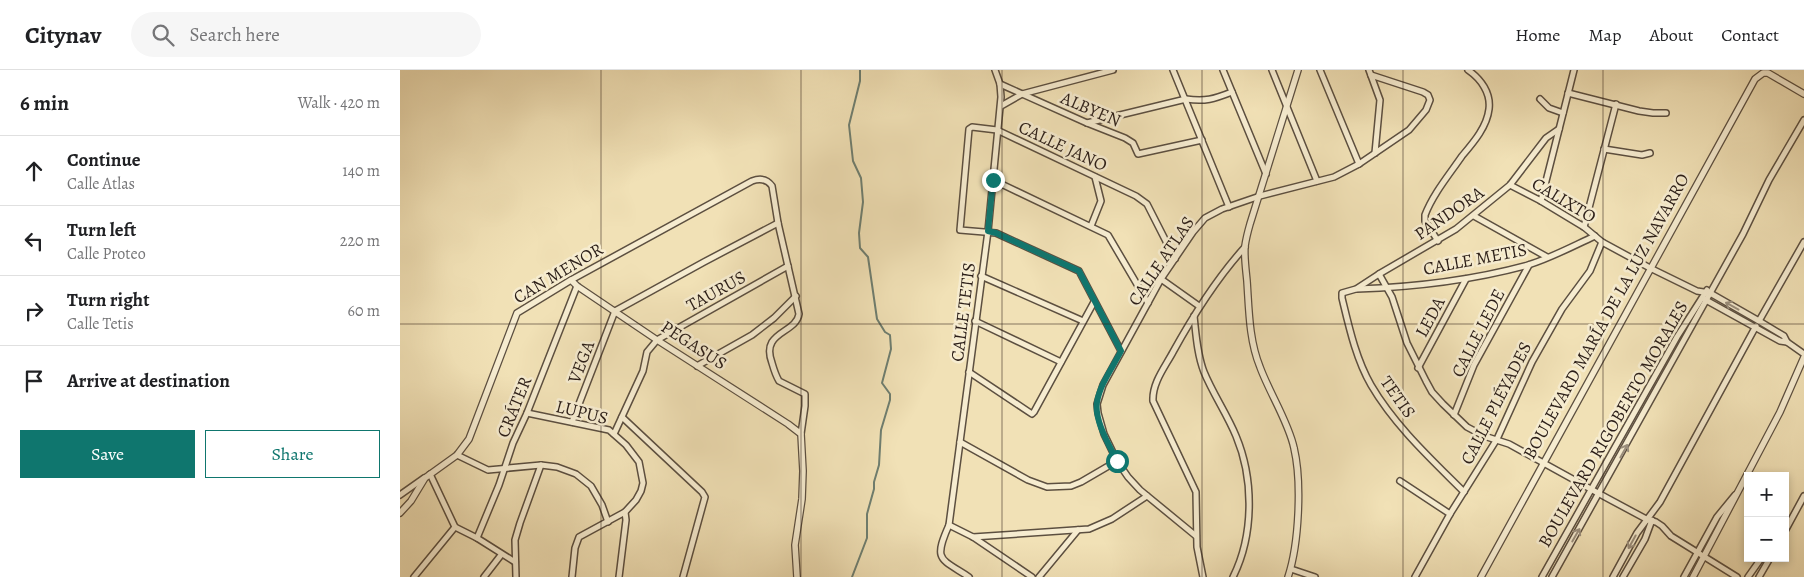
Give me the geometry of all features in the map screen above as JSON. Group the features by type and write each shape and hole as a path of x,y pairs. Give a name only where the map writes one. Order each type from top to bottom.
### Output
{"street":[{"name":"CALLE TETIS","path":"969,577 943,560 940,550 948,525 988,231 1001,106 1000,84 995,70"},
{"path":"1001,106 1022,94 1092,73 1113,70"},
{"path":"1173,70 1229,207"},
{"path":"1223,70 1266,174"},
{"path":"1272,70 1317,181"},
{"path":"1288,577 1291,569 1298,499 1296,458 1292,439 1259,367 1253,346 1245,247 1250,224 1298,70"},
{"path":"1320,70 1359,164"},
{"path":"1438,241 1425,221 1425,215 1449,175 1477,137 1489,110 1488,97 1484,86 1477,76 1468,70"},
{"path":"1541,201 1574,70"},
{"path":"1370,72 1380,100 1374,153"},
{"name":"CALLE ATLAS","path":"1196,536 1132,482 1117,461 1104,434 1097,404 1099,394 1161,278 1205,218 1260,196 1341,174 1409,130 1426,110 1430,100 1428,95 1370,72"},
{"name":"BOULEVARD MARÍA DE LA LUZ NAVARRO","path":"1480,577 1755,79 1764,73 1773,74 1804,94"},
{"name":"ALBYEN","path":"1000,84 1130,141 1138,154 1202,140"},
{"path":"1087,123 1186,99 1211,100 1232,92"},
{"path":"1568,93 1639,111 1666,113"},
{"path":"1540,99 1548,108 1564,112"},
{"path":"1584,227 1616,104"},
{"name":"BOULEVARD RIGOBERTO MORALES","path":"1542,577 1677,337 1704,299 1743,234 1769,180 1804,120"},
{"name":"CALLE JANO","path":"988,231 960,230 970,128 997,130 1141,199 1146,204 1174,259"},
{"name":"PANDORA","path":"1342,298 1343,292 1356,289 1438,241 1474,216 1510,185 1546,138 1559,129"},
{"path":"1604,149 1642,155 1650,153"},
{"path":"1092,226 1101,201 1095,177"},
{"name":"CAN MENOR","path":"428,476 457,455 473,429 517,313 571,280 757,179 769,182 772,186 778,223"},
{"path":"993,180 1105,232 1112,239 1148,303"},
{"name":"CALIXTO","path":"1510,185 1584,227 1602,242 1697,291"},
{"path":"1474,216 1547,257"},
{"path":"615,311 778,223 796,296 799,317 773,341 770,346 769,356 779,381 805,394 801,434 802,499 795,545 797,577"},
{"path":"988,231 1079,271 1121,351"},
{"name":"CALLE METIS","path":"1356,289 1387,288 1466,278 1529,264 1595,236"},
{"name":"CALLE PLÉYADES","path":"1415,577 1450,514 1497,439 1532,362 1562,309 1590,271 1602,242"},
{"path":"1613,577 1637,533 1655,510 1804,242"},
{"path":"1203,577 1198,560 1196,536 1196,492 1152,401 1152,393 1199,306 1223,272 1245,247"},
{"name":"CALLE LEDE","path":"1454,415 1474,365 1529,264"},
{"name":"TAURUS","path":"658,340 788,266"},
{"path":"1379,274 1392,298 1407,343 1418,368 1432,392 1467,427 1475,432 1497,439 1543,462 1662,526 1671,536 1737,577"},
{"path":"981,276 1083,321"},
{"path":"1161,278 1199,306"},
{"name":"LEDA","path":"1418,368 1466,278"},
{"name":"PEGASUS","path":"571,280 577,286 801,434"},
{"name":"CRÁTER","path":"477,538 499,486 513,443 527,414 577,286"},
{"path":"1694,577 1780,412 1804,355 1788,342 1780,341 1709,291 1697,291"},
{"path":"1697,291 1704,299 1757,324"},
{"path":"697,366 752,335 774,318 796,296"},
{"name":"TETIS","path":"1342,298 1355,348 1371,385 1400,426 1464,492"},
{"name":"BOULEVARD RIGOBERTO MORALES","path":"1552,577 1600,494 1704,299"},
{"path":"969,372 1032,414 1094,302"},
{"name":"VEGA","path":"572,422 615,311"},
{"path":"1194,315 1198,353 1204,372 1236,436 1245,462 1249,509 1241,555 1233,577"},
{"path":"975,321 1061,362"},
{"path":"614,434 643,371 647,352 658,340"},
{"name":"LUPUS","path":"527,414 609,430 626,445 639,462 643,483 642,491 625,512"},
{"path":"622,417 702,492 705,497 683,577"},
{"path":"960,442 1026,479 1047,487 1071,486 1117,461"},
{"path":"457,455 488,470 541,465 557,467 576,474 591,486 602,505 608,522"},
{"path":"516,577 515,540 541,465"},
{"path":"400,495 428,476"},
{"path":"400,513 411,501 428,476"},
{"path":"428,476 455,527 477,538 501,555 515,562"},
{"path":"1400,481 1450,514"},
{"path":"1684,577 1717,517 1737,493"},
{"path":"973,538 1088,529 1112,519 1147,496"},
{"path":"1789,524 1804,496"},
{"path":"572,577 575,548 579,537 625,512 626,520 619,577"},
{"path":"1623,577 1645,539 1649,520"},
{"path":"948,525 973,538 1032,577"},
{"path":"414,577 455,527"},
{"path":"1039,577 1078,530"},
{"path":"484,577 501,555"},
{"path":"1748,577 1759,562"},
{"path":"1759,577 1768,562"},
{"path":"1291,569 1315,577"}],"waterway":[{"path":"852,577 867,538 867,514 879,465 881,430 890,400 890,394 882,383 891,349 890,335 885,332 877,319 868,257 860,248 859,233 863,202 861,178 853,161 849,125 860,81 860,70"}],"route":[{"path":"993,180 988,231 1079,271 1121,351 1099,394 1097,404 1104,434 1117,461"}]}
